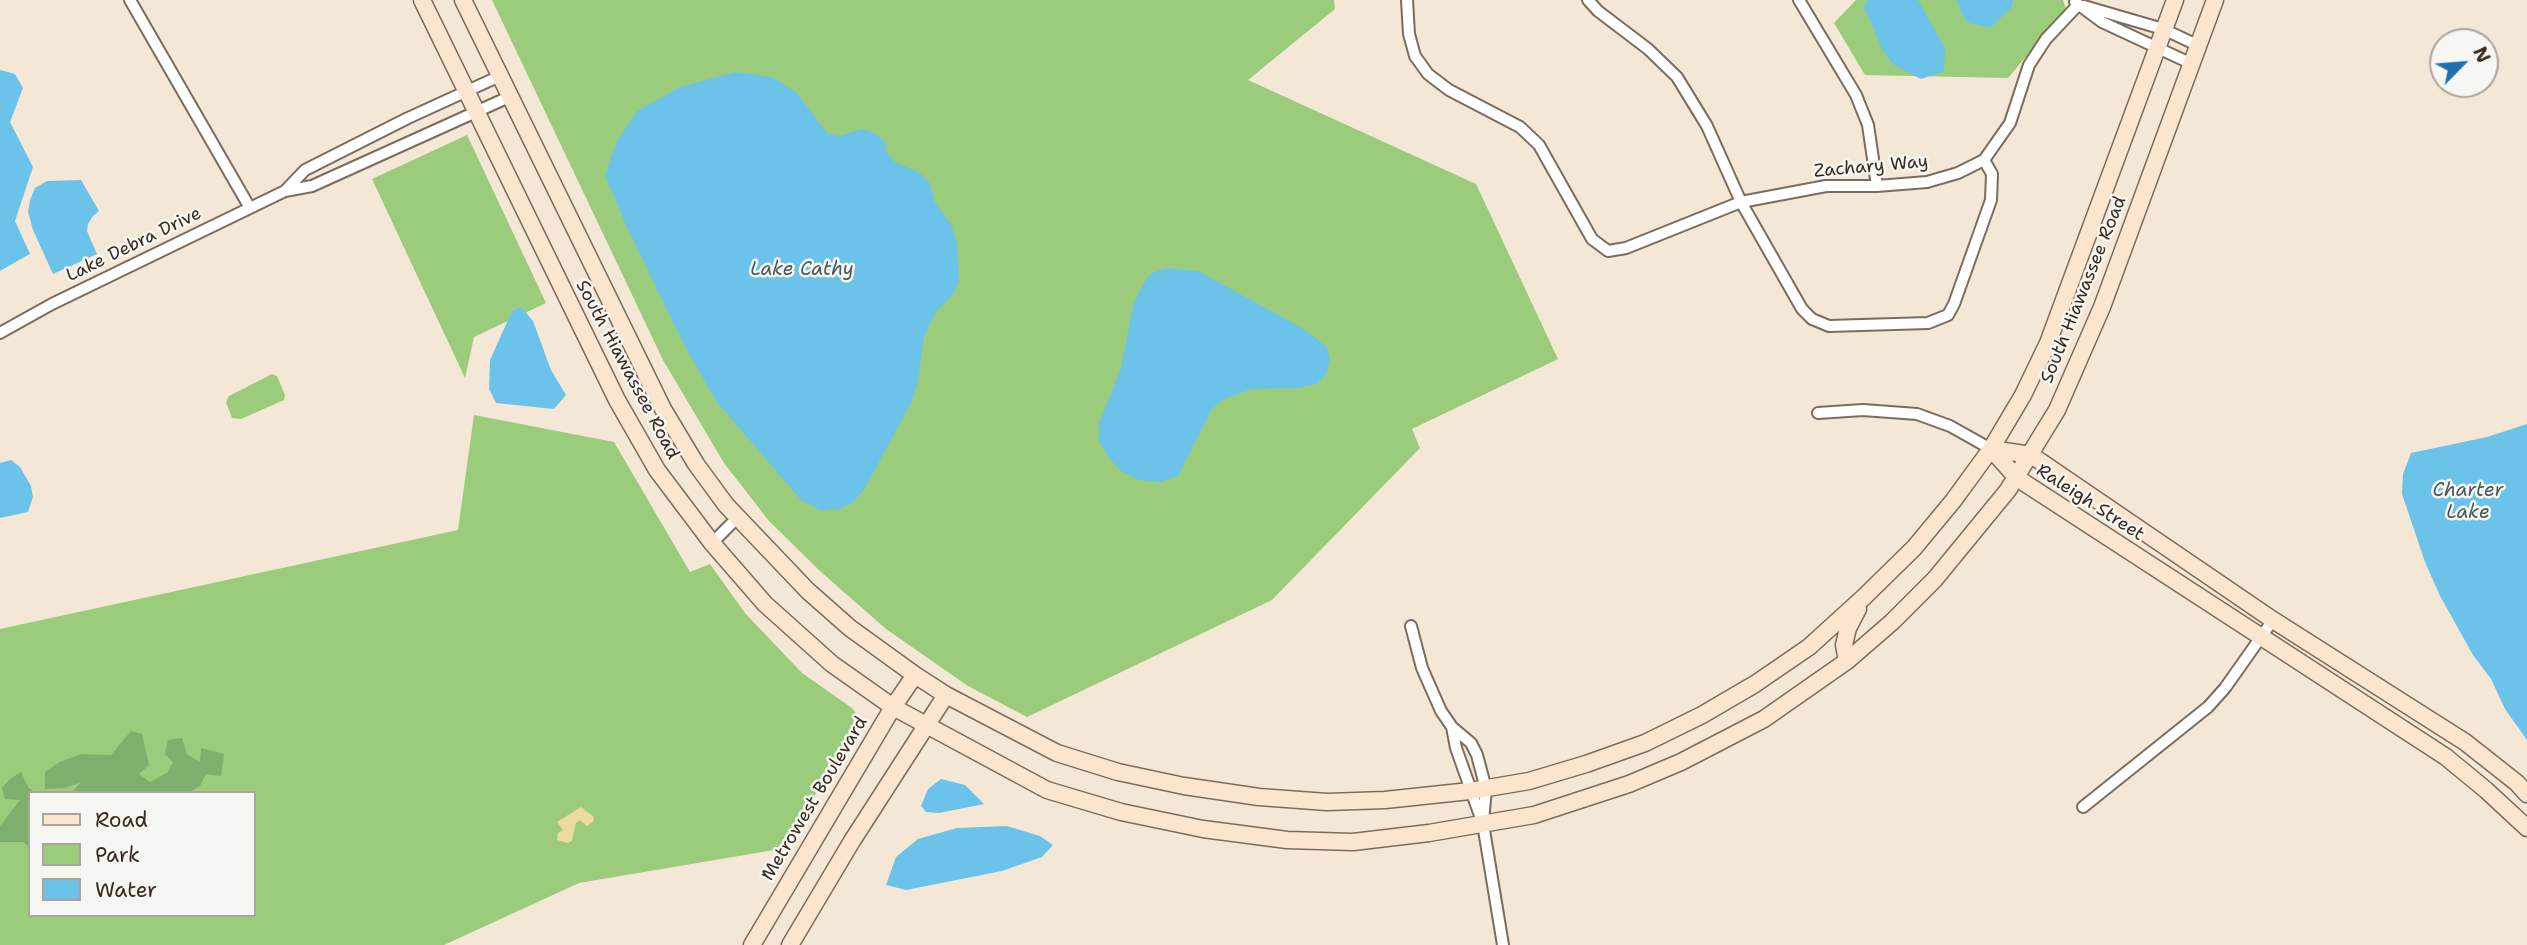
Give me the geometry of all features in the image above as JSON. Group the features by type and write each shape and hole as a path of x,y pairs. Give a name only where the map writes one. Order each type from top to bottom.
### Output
{"street":[{"path":"130,0 250,208"},
{"name":"South Hiawassee Road","path":"422,0 617,400 657,470 712,542 775,613 832,664 893,707 1047,790 1121,812 1203,829 1287,840 1353,842 1534,815 1586,800 1681,762 1764,719 1847,661 1935,579 2017,478 2057,410 2102,307 2215,0"},
{"name":"South Hiawassee Road","path":"463,0 663,410 696,464 738,517 808,591 850,628 915,675 946,695 1057,753 1118,772 1184,786 1259,797 1327,802 1385,800 1478,790 1529,781 1586,765 1645,743 1702,715 1755,684 1809,647 1864,597 1914,548 1953,501 1991,449 2023,394 2048,343 2175,0"},
{"name":"Zachary Way","path":"1407,0 1409,34 1415,56 1428,74 1449,90 1520,127 1539,145 1592,239 1608,251 1626,248 1741,202 1826,186 1927,182 1958,173 1984,160"},
{"path":"1588,0 1598,11 1648,49 1677,77 1707,126 1741,202 1802,309 1812,319 1829,326 1928,323 1948,315 1991,200 1992,174 1984,160 2010,123 2029,65 2075,2"},
{"path":"1799,0 1856,95 1868,125 1877,186"},
{"path":"2075,2 2163,29 2197,45"},
{"path":"2075,2 2102,22 2190,63"},
{"name":"Lake Debra Drive","path":"285,191 304,170 500,76"},
{"name":"Lake Debra Drive","path":"0,333 52,304 285,191 312,186 509,97"},
{"path":"365,139 374,159"},
{"path":"1818,413 1863,410 1917,414 1950,426 1991,449"},
{"name":"Raleigh Street","path":"1991,449 2031,455 2273,620 2466,742 2527,794"},
{"name":"Raleigh Street","path":"1991,449 2017,478 2446,757 2527,828"},
{"path":"712,542 738,517"},
{"path":"1847,661 1844,645 1848,628 1864,597"},
{"path":"2083,807 2208,707 2273,620"},
{"path":"1411,626 1432,694 1452,727 1471,743 1503,945"},
{"name":"Metrowest Boulevard","path":"752,945 893,707 915,675"},
{"path":"790,945 925,724 946,695"},
{"path":"1452,727 1456,748 1478,790"}],"green space":[{"path":"492,0 1334,0 1335,9 1248,80 1476,184 1558,359 1412,429 1420,448 1272,600 1027,717 968,686 886,629 821,572 769,521 724,463 663,360"},
{"path":"1856,0 2063,0 2066,9 2008,78 1865,75 1834,23"},
{"path":"467,135 546,303 474,337 465,378 372,179"},
{"path":"272,374 277,376 285,395 284,400 241,419 232,418 226,402 229,396"},
{"path":"474,415 614,442 690,572 710,564 745,613 802,673 852,708 859,717 858,728 780,849 579,883 444,945 0,945 0,629 458,530"},
{"path":"131,731 142,734 149,765 139,774 150,782 168,772 173,762 165,754 168,740 182,738 187,754 200,762 201,748 224,754 221,776 206,774 200,786 191,791 73,791 81,782 65,788 45,789 45,772 60,762 81,754 111,755"},
{"path":"21,772 33,791 28,791 28,846 23,842 0,842 0,826 20,800 5,799 2,788"}],"sand":[{"path":"581,807 594,817 593,822 587,826 580,820 576,823 572,841 568,843 557,840 558,833 563,830 557,822"}],"water":[{"path":"1868,0 1918,0 1945,48 1944,71 1921,79 1894,65 1882,49 1863,5"},
{"path":"1956,0 2013,0 2011,8 1990,28 1966,22"},
{"path":"0,70 15,74 23,88 10,122 33,167 15,221 30,254 0,271"},
{"name":"Lake Cathy","path":"735,72 772,77 796,92 827,133 838,136 863,129 876,134 884,141 887,153 895,162 920,173 929,182 935,203 951,224 957,244 959,280 954,293 936,312 924,336 918,381 912,401 865,488 853,502 840,509 820,510 801,500 716,401 683,343 605,175 616,143 637,111 680,87"},
{"path":"81,180 99,211 88,224 87,231 97,254 53,274 33,230 28,212 30,200 35,188 47,181"},
{"path":"1165,268 1198,271 1302,328 1327,347 1330,360 1326,374 1316,384 1299,388 1251,389 1222,400 1212,409 1178,476 1160,482 1139,480 1122,472 1108,457 1099,441 1099,423 1121,368 1133,305 1150,274"},
{"path":"521,307 533,321 551,370 566,395 554,409 496,403 489,389 490,360 512,311"},
{"name":"Charter Lake","path":"2527,424 2527,740 2505,709 2491,679 2473,655 2440,596 2425,562 2402,494 2403,474 2411,453 2487,437"},
{"path":"11,460 20,467 31,486 33,497 28,512 0,518 0,463"},
{"path":"941,779 965,785 984,804 939,813 926,812 921,806 928,789"},
{"path":"1007,826 1040,836 1053,845 1042,857 1002,871 906,890 886,885 896,857 918,839 957,828"}]}
